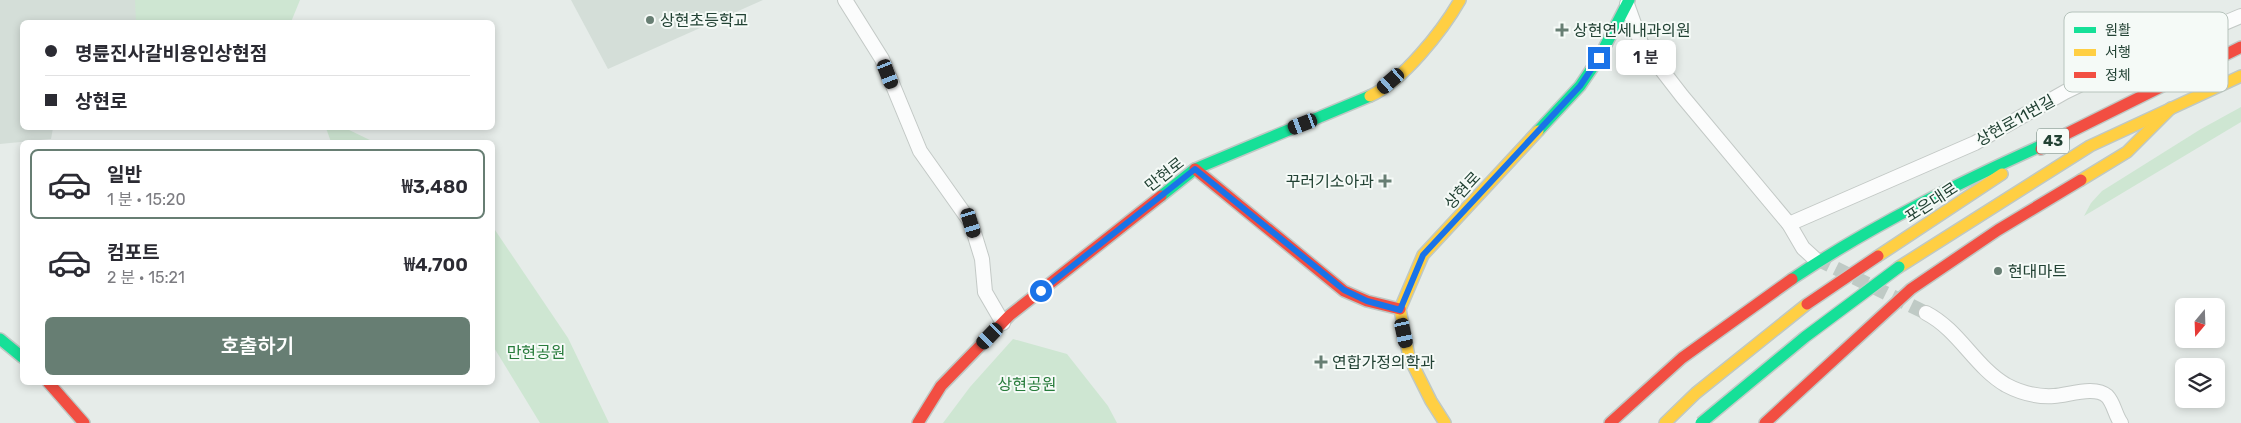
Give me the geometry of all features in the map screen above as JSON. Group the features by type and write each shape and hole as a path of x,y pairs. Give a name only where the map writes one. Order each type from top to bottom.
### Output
{"main road":[{"name":"만현로","path":"918,423 941,386 1003,323 1195,169 1378,92 1416,59 1448,21 1460,0"},
{"name":"상현로","path":"1400,310 1423,255 1580,86 1599,58 1627,1"},
{"name":"포은대로","path":"2228,53 2241,47"},
{"name":"43","path":"2228,82 2241,76"},
{"name":"포은대로","path":"1665,423 1696,393 1769,334 1808,304 1878,256 2054,140 2151,92"},
{"name":"43","path":"1701,423 1805,337 1899,268 2090,146 2206,92"},
{"path":"1766,423 1911,289 1998,230 2127,152 2171,108"},
{"path":"1610,423 1682,358 1750,308 1834,253 1970,177 2054,140"},
{"path":"1195,169 1344,290 1367,301 1400,310 1409,357 1431,401 1445,423"},
{"path":"0,339 20,355"},
{"path":"51,385 84,423"}],"street":[{"path":"845,0 882,59 920,151 971,223 982,260 985,292 1003,323"},
{"path":"1627,1 1641,43 1682,96 1788,224 1803,248 1815,258"},
{"name":"상현로11번길","path":"2228,21 2241,16"},
{"name":"상현로11번길","path":"1788,224 1975,143 2065,92"},
{"path":"1926,313 1947,327 2005,384 2017,390 2043,396 2093,391 2102,393 2108,397 2121,423"}],"shaded area":[{"path":"0,0 142,0 146,20 20,20 20,130 53,130 51,139 20,140 20,142 0,144"},
{"name":"상현초등학교","path":"571,0 763,0 608,69"}],"green space":[{"path":"135,0 300,0 292,20 136,20"},
{"path":"2241,107 2241,122 2084,216 2091,203 2102,191 2201,129"},
{"path":"327,130 349,130 370,140 330,140"},
{"name":"만현공원","path":"495,230 568,338 609,423 540,423 495,349"},
{"name":"상현공원","path":"1013,339 1067,354 1108,406 1117,423 943,423 970,387"}],"tunnel":[{"path":"1817,259 1926,313"}],"traffic: fast":[{"path":"1538,131 1580,86 1599,58 1629,0"},
{"path":"1161,196 1195,169 1370,96"},
{"path":"1792,279 1887,221 2054,140"},
{"path":"1701,423 1805,337 1899,267"},
{"path":"0,339 20,355"}],"traffic: slow":[{"path":"1370,96 1395,79 1421,54 1460,0"},
{"path":"2228,82 2241,76"},
{"path":"1899,267 2090,146 2206,92"},
{"path":"2081,180 2127,152 2171,108"},
{"path":"1445,423 1431,401 1409,357 1400,309 1423,255 1538,131"},
{"path":"1878,256 2002,174"},
{"path":"1665,423 1696,393 1807,304"}],"traffic: jam":[{"path":"2228,53 2241,47"},
{"path":"2041,149 2054,140 2151,92"},
{"path":"1195,169 1344,291 1367,301 1400,309"},
{"path":"1765,423 1911,289 1998,230 2081,180"},
{"path":"918,423 941,386 1010,315 1161,196"},
{"path":"1807,304 1878,256"},
{"path":"1610,423 1682,358 1792,279"},
{"path":"51,385 84,423"}],"place":[{"name":"상현초등학교","path":"650,20"},
{"name":"상현연세내과의원","path":"1562,30"},
{"name":"꾸러기소아과","path":"1385,181"},
{"name":"현대마트","path":"1998,271"},
{"name":"연합가정의학과","path":"1321,362"}],"route":[{"path":"1041,291 1195,169 1344,290 1367,301 1400,310 1423,255 1580,86 1599,58"}]}
